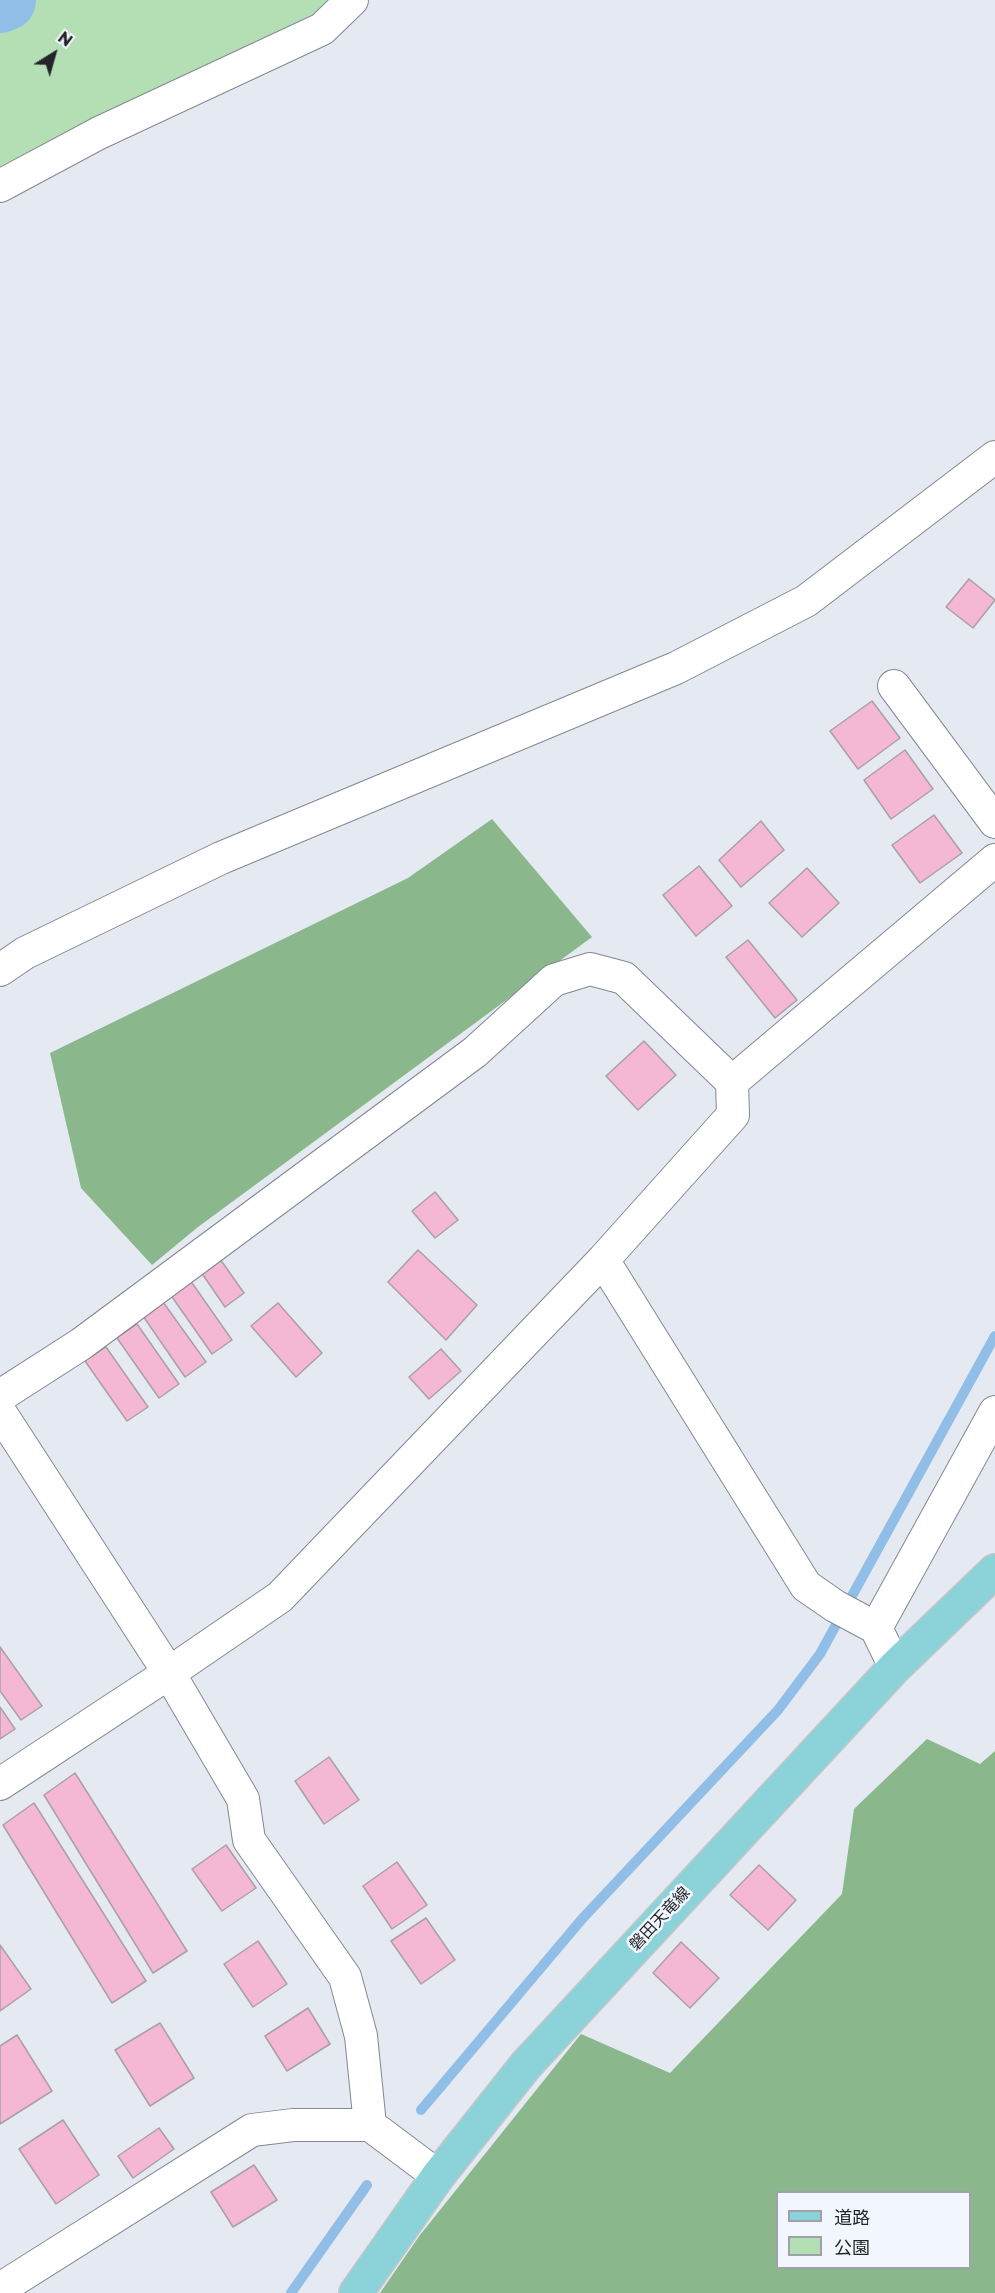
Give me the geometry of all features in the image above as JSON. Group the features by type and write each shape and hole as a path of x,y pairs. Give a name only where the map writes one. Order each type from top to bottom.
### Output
{"main road":[{"name":"磐田天竜線","path":"356,2293 438,2176 526,2065 895,1667 995,1571"}],"street":[{"path":"0,186 99,133 322,29 352,0"},
{"path":"0,970 25,953 221,858 676,668 806,601 995,457"},
{"path":"894,686 995,822"},
{"path":"732,1082 995,860"},
{"path":"0,1396 81,1344 465,1059 554,980 590,969 624,978 732,1082 733,1115 603,1260 280,1596 169,1673 0,1784"},
{"path":"603,1260 806,1586 835,1606 871,1625 895,1667"},
{"path":"0,1412 169,1673 243,1799 249,1839 345,1977 361,2036 370,2125"},
{"path":"871,1625 995,1412"},
{"path":"0,2289 252,2130 293,2125 370,2125 438,2176"}],"green space":[{"path":"0,0 343,0 0,168"},
{"path":"492,819 592,937 198,1227 152,1265 81,1188 50,1053 408,878"},
{"path":"927,1739 980,1764 995,1751 995,2293 380,2293 420,2235 581,2034 670,2073 842,1894 854,1809"}],"building":[{"path":"969,579 995,600 973,628 946,607"},
{"path":"872,701 900,738 858,769 830,731"},
{"path":"905,750 933,789 891,819 864,780"},
{"path":"934,815 962,853 920,883 892,845"},
{"path":"761,821 784,850 741,887 719,860"},
{"path":"699,866 732,906 696,936 663,895"},
{"path":"807,868 839,903 802,937 769,903"},
{"path":"748,940 797,1000 775,1018 726,957"},
{"path":"644,1041 676,1075 638,1110 606,1076"},
{"path":"435,1192 458,1220 435,1238 412,1211"},
{"path":"418,1250 477,1305 446,1340 388,1282"},
{"path":"220,1259 244,1293 225,1307 201,1272"},
{"path":"190,1280 232,1340 212,1354 170,1294"},
{"path":"163,1302 206,1362 185,1377 143,1316"},
{"path":"278,1303 322,1353 296,1377 251,1326"},
{"path":"137,1324 179,1384 159,1398 117,1338"},
{"path":"106,1347 148,1407 127,1421 85,1361"},
{"path":"441,1349 461,1371 429,1399 409,1377"},
{"path":"0,1647 42,1706 21,1720 0,1691"},
{"path":"0,1707 15,1729 0,1739"},
{"path":"329,1757 359,1800 324,1824 295,1781"},
{"path":"75,1773 187,1951 153,1973 44,1795"},
{"path":"34,1803 146,1981 112,2003 3,1825"},
{"path":"226,1845 256,1888 222,1911 192,1869"},
{"path":"397,1862 427,1905 392,1929 363,1886"},
{"path":"759,1865 796,1900 768,1930 730,1895"},
{"path":"426,1918 455,1960 421,1984 391,1941"},
{"path":"258,1941 287,1984 253,2007 224,1964"},
{"path":"681,1942 719,1978 690,2008 653,1973"},
{"path":"0,1945 31,1989 0,2011"},
{"path":"308,2008 330,2044 287,2071 265,2036"},
{"path":"160,2023 194,2078 150,2106 115,2050"},
{"path":"17,2035 52,2091 0,2124 0,2046"},
{"path":"63,2120 99,2175 56,2204 19,2149"},
{"path":"159,2128 174,2149 133,2178 118,2156"},
{"path":"254,2165 277,2200 233,2227 211,2192"}],"waterway":[{"path":"0,2 5,0"},
{"path":"421,2110 582,1919 778,1710 820,1654 995,1336"},
{"path":"291,2293 367,2185"}]}
